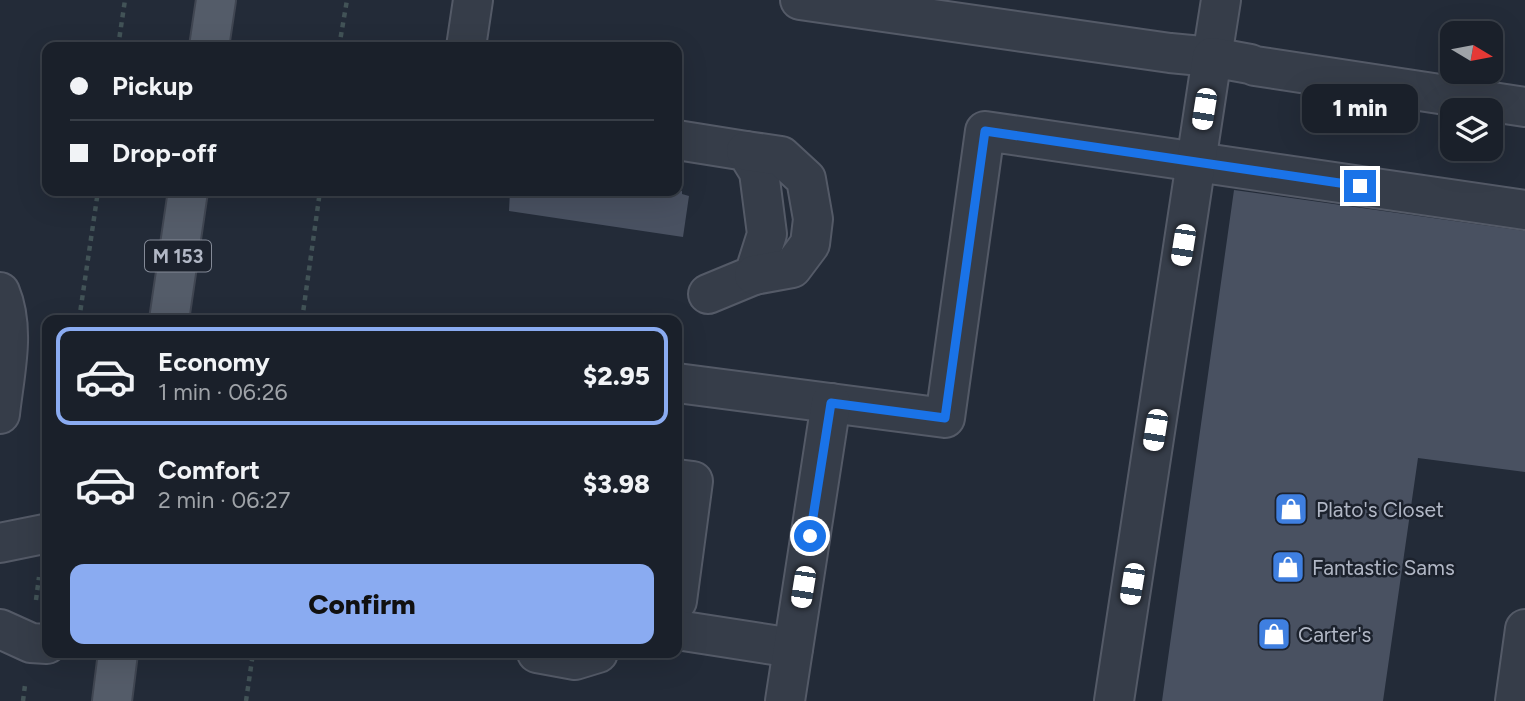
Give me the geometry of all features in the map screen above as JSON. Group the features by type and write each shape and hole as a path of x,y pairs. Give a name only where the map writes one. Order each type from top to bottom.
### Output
{"main road":[{"path":"210,42 216,0"},
{"name":"M 153","path":"170,315 187,196"},
{"path":"112,701 117,658"}],"street":[{"path":"467,42 473,0"},
{"path":"800,0 1212,57 1255,66 1525,107"},
{"path":"1114,701 1221,0"},
{"path":"682,384 945,418 985,131 1525,210"},
{"path":"682,141 781,156 806,179 813,219 810,244 792,268 754,275 708,294"},
{"path":"0,292 8,335 0,414"},
{"path":"785,701 831,403"},
{"path":"682,480 693,481 682,564"},
{"path":"0,543 42,534"},
{"path":"0,629 31,643 42,644"},
{"path":"1515,701 1525,629"},
{"path":"682,632 793,648"},
{"path":"564,658 582,658"}],"path":[{"path":"119,42 125,0"},
{"path":"340,42 347,0"},
{"path":"80,315 97,196"},
{"path":"303,315 319,196"},
{"path":"246,701 252,658"}],"building":[{"path":"1234,190 1525,231 1525,472 1418,458 1383,701 1162,701"},
{"path":"510,196 689,196 683,237 509,211"}],"place":[{"name":"Plato's Closet","path":"1291,509"},
{"name":"Fantastic Sams","path":"1288,567"},
{"name":"Carter's","path":"1274,634"}],"route":[{"path":"810,536 831,403 945,418 985,131 1360,186"}]}
